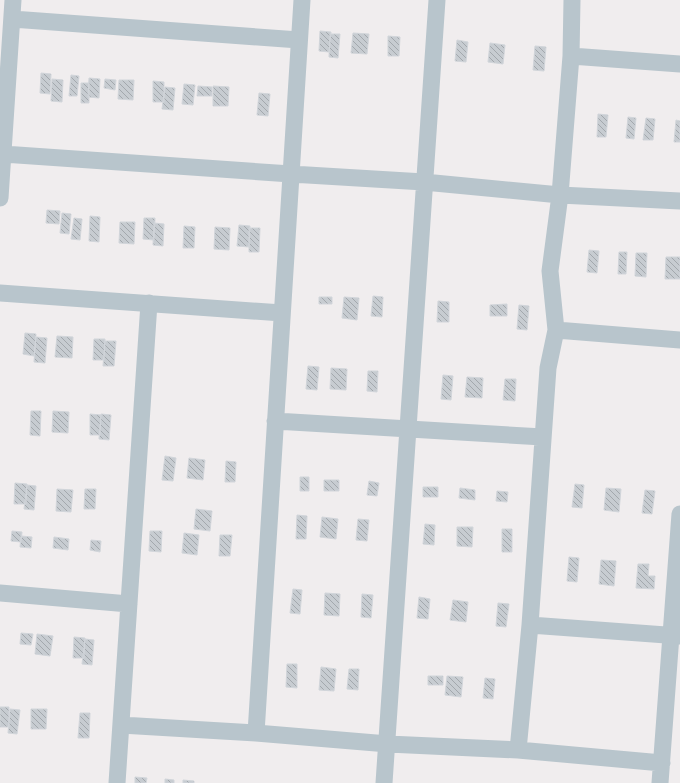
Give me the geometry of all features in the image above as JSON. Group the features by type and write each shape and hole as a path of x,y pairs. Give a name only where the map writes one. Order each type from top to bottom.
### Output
{"street":[{"path":"0,198 3,154 3,108 13,0"},
{"path":"256,734 302,0"},
{"path":"384,783 388,744 437,0"},
{"path":"518,750 530,625 548,368 556,330 550,271 560,195 571,56 572,0"},
{"path":"12,19 299,40"},
{"path":"571,56 680,64"},
{"path":"3,154 424,182 560,195 680,201"},
{"path":"0,293 282,313"},
{"path":"117,783 150,304"},
{"path":"556,330 680,340"},
{"path":"275,421 543,437"},
{"path":"660,783 676,635 680,514"},
{"path":"0,593 129,604"},
{"path":"530,625 676,635"},
{"path":"121,725 388,744 518,750 662,763"}],"building":[{"path":"320,31 331,32 329,52 319,51"},
{"path":"353,33 369,34 367,54 351,53"},
{"path":"330,34 340,34 338,58 329,57"},
{"path":"388,36 400,37 399,56 388,56"},
{"path":"457,40 468,42 466,62 455,61"},
{"path":"490,43 505,45 503,64 488,62"},
{"path":"535,46 546,47 544,71 533,70"},
{"path":"41,73 51,74 50,94 40,93"},
{"path":"71,75 79,76 77,96 69,96"},
{"path":"89,78 100,79 99,98 88,97"},
{"path":"52,79 63,80 62,102 51,101"},
{"path":"105,79 116,80 115,90 104,88"},
{"path":"119,80 134,80 133,100 118,99"},
{"path":"153,81 164,82 164,102 153,102"},
{"path":"81,83 89,83 89,103 81,103"},
{"path":"184,84 195,85 193,105 182,104"},
{"path":"198,86 212,87 212,96 197,96"},
{"path":"213,86 229,87 228,106 213,106"},
{"path":"165,87 175,88 173,110 162,109"},
{"path":"259,93 270,94 268,116 257,115"},
{"path":"598,114 608,115 606,137 597,137"},
{"path":"628,117 636,118 634,139 626,138"},
{"path":"646,118 655,119 653,140 643,140"},
{"path":"676,120 680,121 680,142 674,142"},
{"path":"47,210 60,211 59,224 46,223"},
{"path":"62,213 71,214 69,234 60,233"},
{"path":"90,216 100,217 99,242 89,241"},
{"path":"74,218 82,219 80,240 71,239"},
{"path":"144,218 155,218 154,240 143,239"},
{"path":"120,222 135,222 134,244 119,243"},
{"path":"154,223 164,224 163,246 153,245"},
{"path":"239,225 250,226 249,247 237,246"},
{"path":"184,226 195,227 194,248 183,248"},
{"path":"215,227 230,228 229,250 214,249"},
{"path":"249,228 260,228 259,252 249,252"},
{"path":"589,250 599,251 597,273 587,272"},
{"path":"619,252 627,252 626,274 618,274"},
{"path":"636,253 647,253 646,277 635,276"},
{"path":"666,257 680,257 680,279 665,279"},
{"path":"373,296 383,297 382,317 371,316"},
{"path":"319,297 332,297 332,304 319,304"},
{"path":"344,297 359,298 357,320 342,318"},
{"path":"438,301 449,302 449,322 437,322"},
{"path":"507,304 507,316 490,316 490,305"},
{"path":"519,305 529,306 527,330 517,329"},
{"path":"25,333 36,334 34,356 23,354"},
{"path":"57,336 73,337 72,358 55,357"},
{"path":"36,337 47,338 45,363 34,362"},
{"path":"94,339 105,339 104,360 93,360"},
{"path":"105,341 116,341 114,366 103,366"},
{"path":"308,366 319,367 317,390 306,389"},
{"path":"331,368 347,369 346,390 330,389"},
{"path":"368,371 378,371 377,392 367,391"},
{"path":"443,375 453,376 451,400 441,399"},
{"path":"467,377 483,378 482,398 465,397"},
{"path":"505,379 516,379 515,401 503,400"},
{"path":"31,411 41,411 40,436 30,435"},
{"path":"53,411 69,412 68,433 52,432"},
{"path":"90,414 101,415 100,435 90,435"},
{"path":"101,414 111,415 109,440 99,439"},
{"path":"165,456 176,458 173,481 162,480"},
{"path":"189,458 205,460 203,480 187,478"},
{"path":"226,461 236,462 235,482 225,482"},
{"path":"300,477 309,477 309,491 300,491"},
{"path":"324,480 339,480 339,491 324,491"},
{"path":"369,481 379,483 377,496 367,495"},
{"path":"15,483 27,484 26,504 14,504"},
{"path":"575,484 584,485 582,508 572,507"},
{"path":"27,485 36,486 34,510 24,509"},
{"path":"423,487 438,487 438,497 423,497"},
{"path":"460,488 475,490 475,500 459,498"},
{"path":"606,488 621,489 619,512 604,510"},
{"path":"57,489 73,490 71,512 56,511"},
{"path":"85,489 96,489 95,509 84,509"},
{"path":"645,490 655,491 652,514 642,513"},
{"path":"497,491 508,492 507,502 496,501"},
{"path":"196,509 212,511 210,531 194,529"},
{"path":"297,515 307,516 306,539 296,539"},
{"path":"322,517 338,519 336,539 320,537"},
{"path":"358,519 369,520 367,541 356,540"},
{"path":"425,524 435,525 434,545 423,544"},
{"path":"457,527 473,527 472,547 457,546"},
{"path":"502,529 512,529 512,552 502,552"},
{"path":"12,531 22,532 21,542 11,541"},
{"path":"150,531 162,531 161,552 149,551"},
{"path":"184,533 199,535 197,555 182,553"},
{"path":"220,535 232,535 230,556 219,556"},
{"path":"21,536 32,537 31,548 20,547"},
{"path":"54,537 69,539 68,550 53,548"},
{"path":"91,540 101,541 100,552 90,550"},
{"path":"569,557 579,558 577,582 567,581"},
{"path":"601,560 616,561 614,586 599,584"},
{"path":"638,564 649,564 648,576 655,576 654,589 636,588"},
{"path":"293,589 302,590 300,614 290,613"},
{"path":"325,593 340,594 339,616 324,615"},
{"path":"362,594 373,595 371,618 361,617"},
{"path":"419,597 430,599 428,619 417,618"},
{"path":"453,600 468,602 466,622 450,620"},
{"path":"498,603 509,604 506,627 496,626"},
{"path":"21,633 33,634 31,645 20,644"},
{"path":"37,634 53,636 50,656 35,654"},
{"path":"74,637 85,638 84,658 73,658"},
{"path":"85,639 94,640 92,665 82,664"},
{"path":"287,664 297,664 297,688 286,687"},
{"path":"321,667 336,669 334,691 319,690"},
{"path":"349,669 359,669 358,690 347,689"},
{"path":"428,676 443,676 443,685 428,685"},
{"path":"447,676 463,677 461,697 445,695"},
{"path":"485,678 495,679 493,699 483,698"},
{"path":"0,707 9,707 9,727 0,727"},
{"path":"10,709 20,710 17,734 8,733"},
{"path":"31,709 47,709 46,729 31,729"},
{"path":"80,713 90,713 89,738 78,738"},
{"path":"135,777 147,778 146,783 135,783"},
{"path":"165,779 174,780 174,783 165,783"},
{"path":"183,780 194,781 194,783 183,783"}]}
